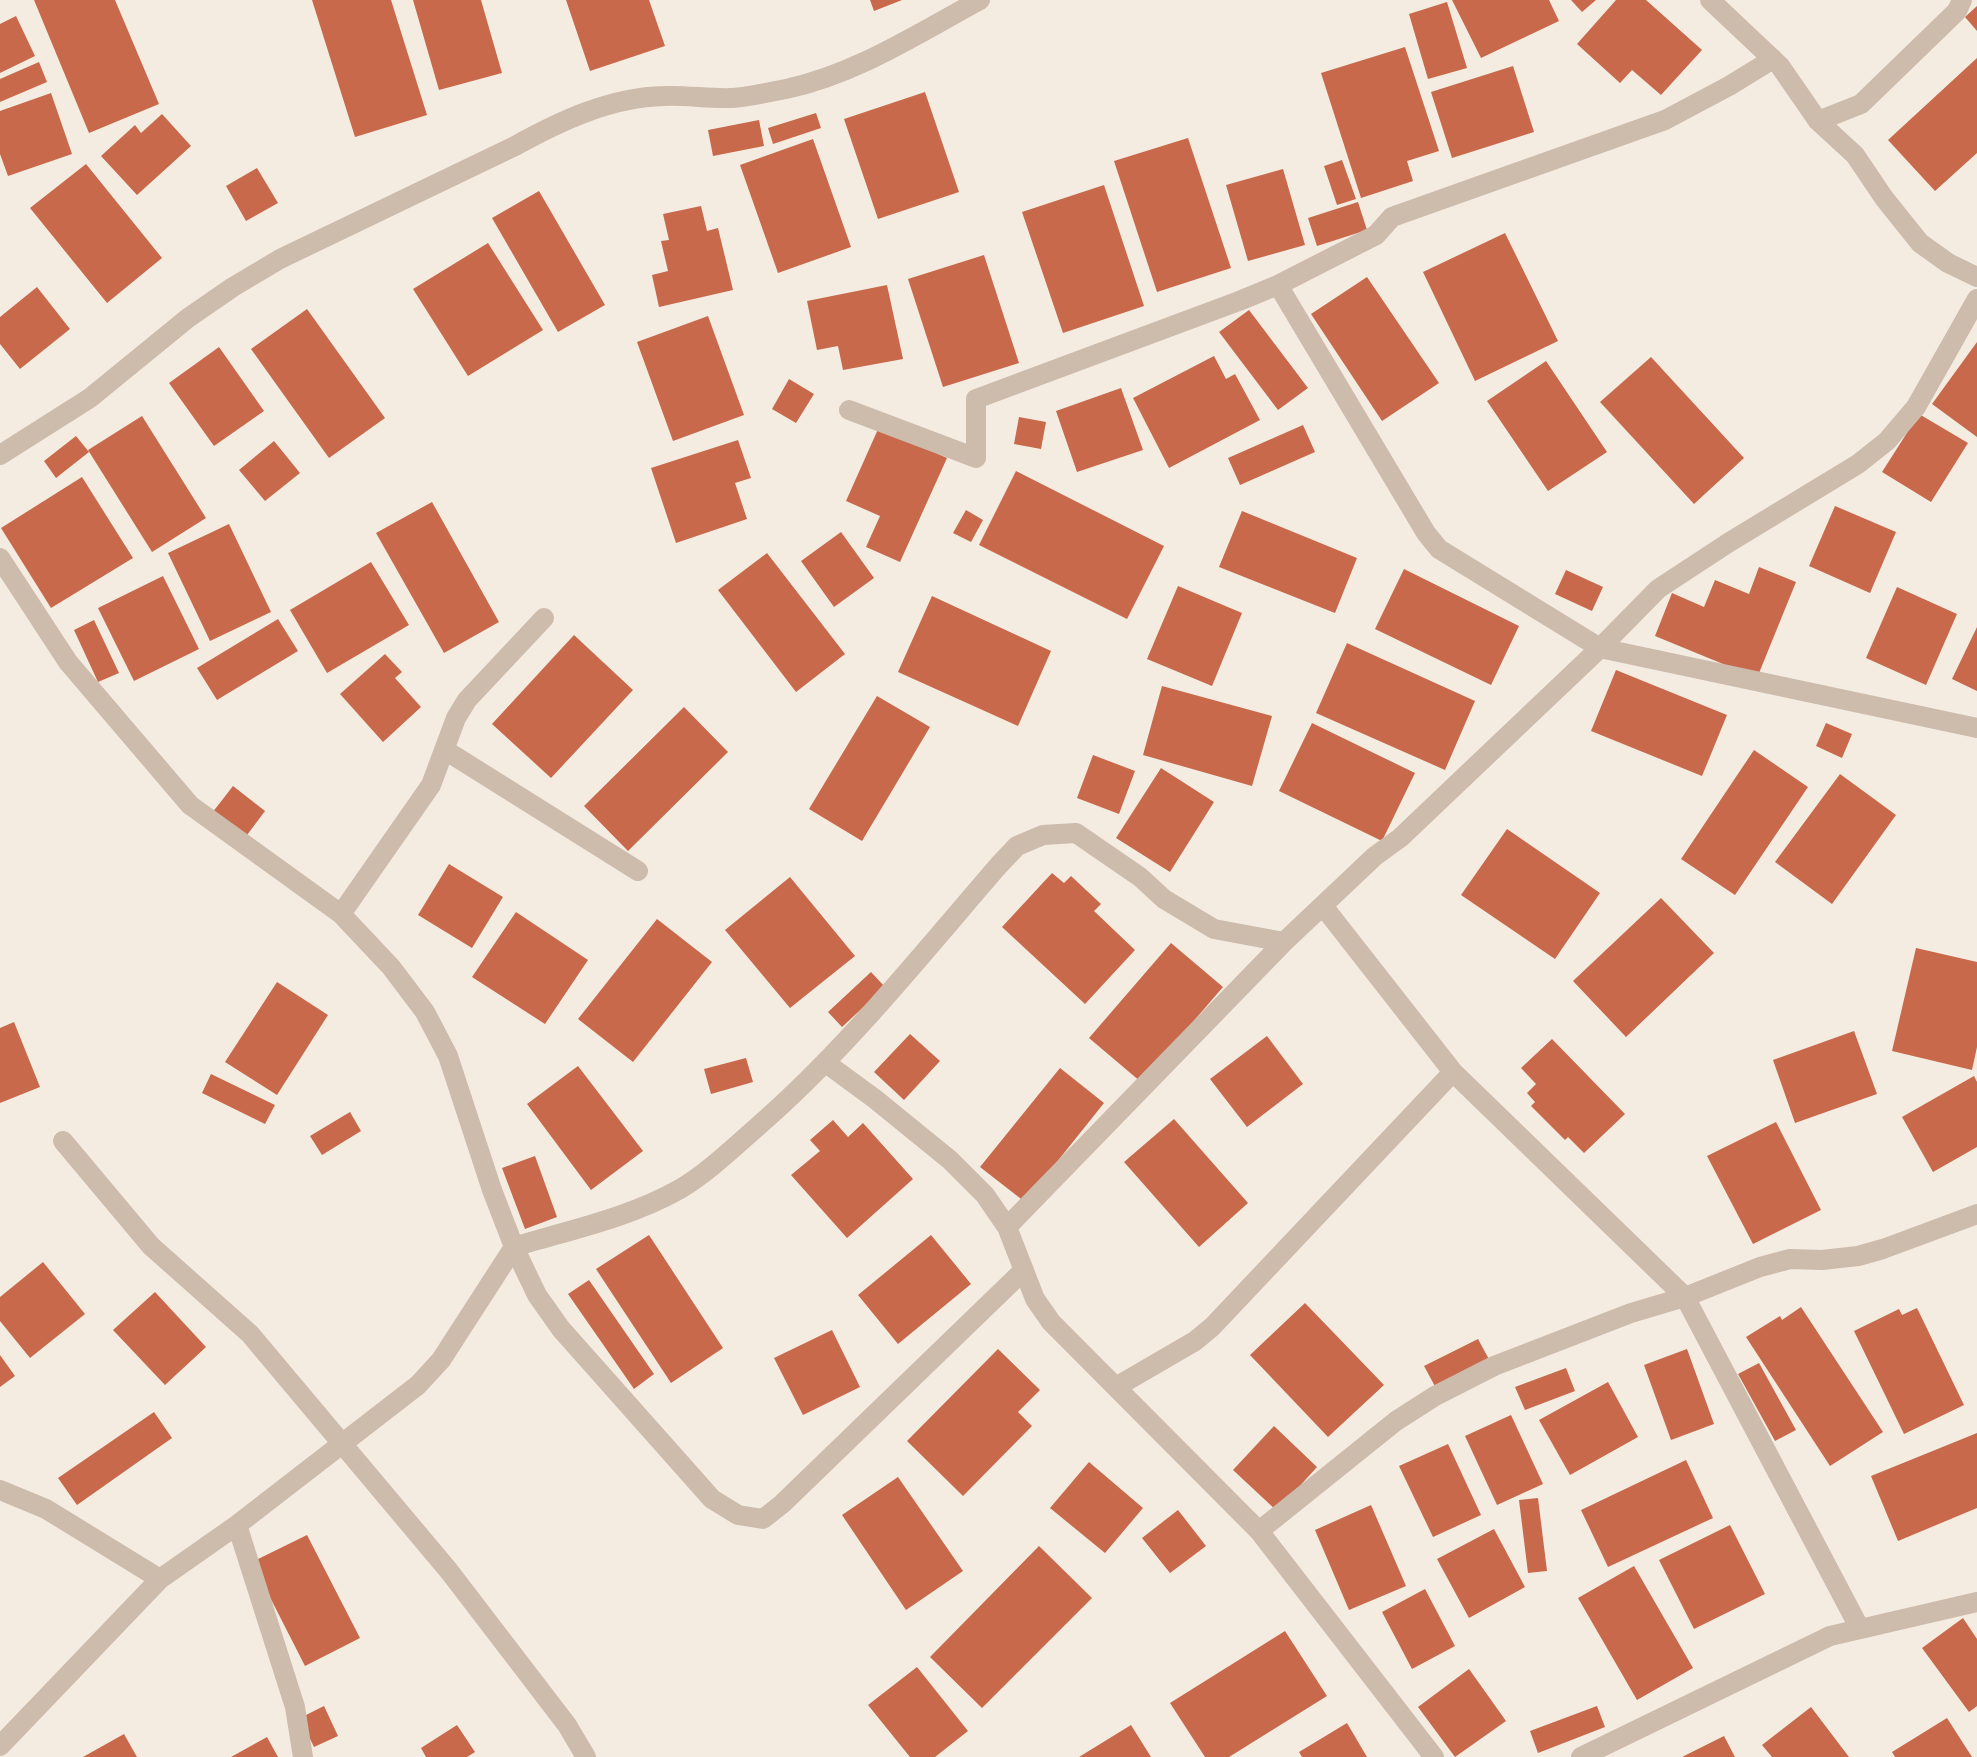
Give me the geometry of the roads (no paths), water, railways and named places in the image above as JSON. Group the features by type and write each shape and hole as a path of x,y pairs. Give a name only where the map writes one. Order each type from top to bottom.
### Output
{"street":[{"path":"0,455 90,398 188,318 233,287 280,259 547,129 624,101 663,96 734,98 787,89 830,77 864,63 980,0"},
{"path":"1710,0 1780,66 1818,121 1855,155 1920,243 1948,263 1977,277"},
{"path":"1818,121 1861,104 1957,11 1962,0"},
{"path":"849,410 976,458 976,399 1278,285 1376,235 1392,217 1665,120 1773,59"},
{"path":"1278,285 1426,533 1439,549 1600,648 1977,728"},
{"path":"1007,1227 1284,942 1375,856 1400,838 1658,589 1858,464 1887,441 1916,407 1977,299"},
{"path":"0,558 68,662 190,805 341,914 391,967 425,1012 448,1056 492,1190 537,1295 561,1329 712,1499 738,1515 763,1519 1024,1270"},
{"path":"341,914 431,785 456,718 467,700 544,618"},
{"path":"445,750 638,871"},
{"path":"0,1746 160,1579 237,1525 418,1385 441,1360 514,1247 597,1223 680,1189 726,1155 783,1105 826,1063 1017,846 1043,835 1076,833 1140,877 1164,899 1214,929 1284,942"},
{"path":"1323,906 1453,1072 1685,1297 1860,1629"},
{"path":"826,1063 950,1160 985,1195 1007,1227 1035,1299 1051,1322 1259,1531 1434,1757"},
{"path":"1116,1387 1195,1341 1212,1327 1453,1072"},
{"path":"63,1141 151,1246 250,1334 344,1444 449,1571 567,1725 586,1757"},
{"path":"1259,1531 1396,1421 1435,1396 1494,1366 1760,1267 1790,1259 1822,1260 1858,1256 1977,1214"},
{"path":"0,1490 46,1509 160,1579"},
{"path":"237,1525 295,1707 303,1757"},
{"path":"1581,1757 1830,1636 1977,1602"}]}
